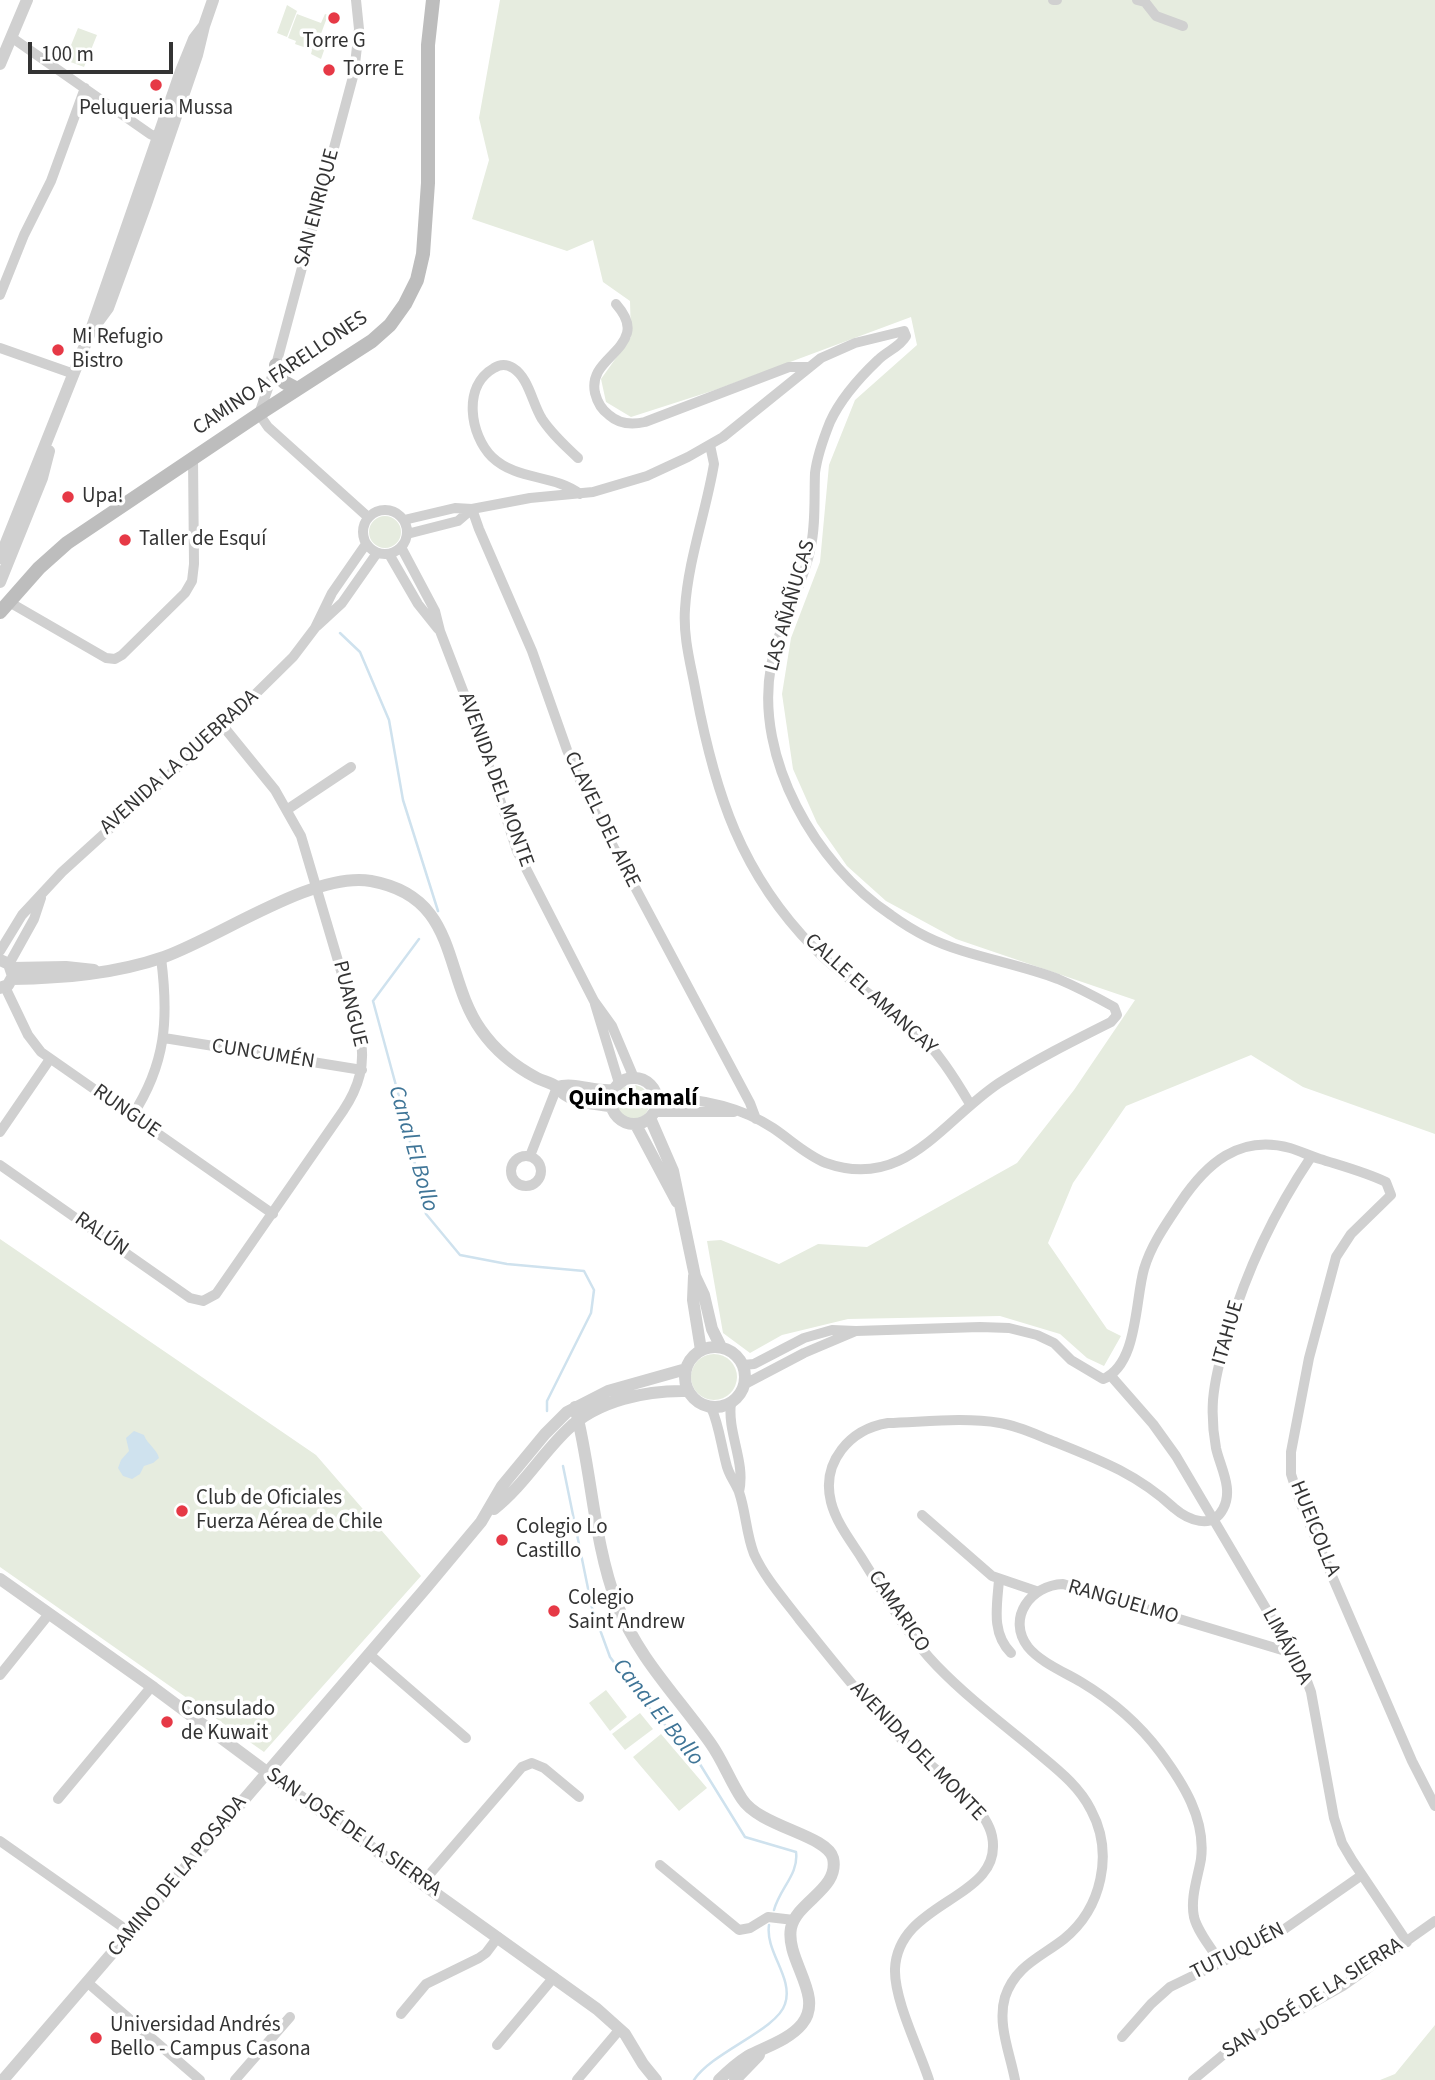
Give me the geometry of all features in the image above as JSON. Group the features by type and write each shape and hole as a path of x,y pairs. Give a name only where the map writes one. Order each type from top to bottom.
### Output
{"main road":[{"name":"CAMINO A FARELLONES","path":"4,607 39,568 67,543 381,333 405,304 417,280 425,240 428,183 428,45 433,0"},
{"path":"276,365 284,382 297,389"}],"street":[{"path":"0,64 27,0"},
{"path":"0,558 91,330 100,322 108,308 189,50 204,26 213,0"},
{"name":"SAN ENRIQUE","path":"259,414 276,365 354,73 359,29 356,0"},
{"path":"1136,0 1145,2 1156,16 1183,26"},
{"path":"11,37 162,140"},
{"path":"0,295 24,235 51,181 85,88"},
{"path":"616,304 627,321 627,334 599,369 594,388 604,411 619,421 632,424 645,422 789,367 809,367"},
{"name":"LAS AÑAÑUCAS","path":"809,367 845,347 904,331 906,336 903,342 879,358 844,397 830,423 816,470 816,510 810,550 771,667 768,713 787,786 808,829 839,870 888,914 928,938 1056,978 1114,1007 1117,1015 1111,1022 1015,1073 970,1104"},
{"path":"0,348 74,374"},
{"path":"578,458 556,438 542,419 522,376 511,366 499,365 486,372 475,393 473,408 475,427 486,450 498,462 512,470 564,484 580,494"},
{"path":"404,520 455,508 472,509 530,498 580,494 638,479 710,445 746,420 809,367"},
{"path":"259,414 268,427 368,517"},
{"path":"0,582 42,478 55,424"},
{"name":"CALLE EL AMANCAY","path":"710,445 714,464 687,587 684,622 708,756 728,817 760,879 802,936 839,971 922,1037 943,1061 970,1104"},
{"path":"4,607 106,657 115,659 122,655 185,593 192,582 193,458"},
{"path":"387,509 404,520 407,534 401,547 383,553 366,544 363,527 368,517 377,511 387,509"},
{"path":"407,534 458,521 472,509"},
{"name":"CLAVEL DEL AIRE","path":"472,509 536,661 567,750 589,801 750,1103 756,1119"},
{"name":"AVENIDA LA QUEBRADA","path":"315,628 338,583 366,544"},
{"name":"AVENIDA DEL MONTE","path":"401,547 430,600 517,851 594,1001 612,1026 634,1078"},
{"name":"AVENIDA LA QUEBRADA","path":"0,951 13,926 79,855 275,676 315,628 342,603 383,553"},
{"name":"AVENIDA DEL MONTE","path":"383,553 440,631"},
{"name":"PUANGUE","path":"203,1301 216,1294 351,1098 362,1070 363,1052 358,1026 305,848 288,809 223,726"},
{"path":"288,809 351,767"},
{"path":"6,974 65,978 161,958 317,887 344,880 372,881 398,890 416,902 433,919 444,937 466,1003 481,1031 496,1048 515,1064 572,1098 610,1106 619,1120 636,1125 679,1205"},
{"name":"AVENIDA LA QUEBRADA","path":"6,974 34,919 42,895"},
{"path":"132,1116 152,1078 164,1038 165,996 161,958"},
{"name":"RUNGUE","path":"6,974 28,1035 50,1059 272,1214"},
{"name":"AVENIDA DEL MONTE","path":"594,1001 616,1087"},
{"name":"CUNCUMÉN","path":"164,1038 362,1070"},
{"path":"0,1132 50,1059"},
{"path":"557,1087 569,1085 592,1090 616,1087 634,1078 651,1086 657,1097 652,1115 673,1171 695,1276 704,1295 712,1329 721,1347"},
{"path":"530,1156 557,1087"},
{"path":"610,1106 616,1087"},
{"path":"657,1097 703,1100 736,1111 756,1119 817,1159 849,1169 891,1165 919,1151 970,1104"},
{"path":"636,1125 652,1115 736,1111"},
{"path":"743,1365 754,1364 814,1334 832,1330 856,1332 1009,1328 1037,1335 1054,1343 1071,1360 1103,1379 1111,1376 1130,1347 1144,1268 1162,1230 1207,1169 1226,1153 1259,1145 1289,1148 1311,1157"},
{"name":"HUEICOLLA","path":"1311,1157 1385,1182 1391,1195 1351,1234 1336,1257 1309,1358 1296,1420 1291,1474 1300,1502 1408,1752 1435,1806"},
{"name":"ITAHUE","path":"1213,1519 1223,1510 1227,1496 1213,1422 1219,1362 1236,1305 1256,1253 1311,1157"},
{"name":"RALÚN","path":"0,1165 190,1298 203,1301"},
{"path":"695,1276 693,1300 701,1350"},
{"path":"745,1384 743,1365 734,1353 721,1347 701,1350 693,1356 686,1369 688,1391 695,1400 711,1407 731,1403 745,1384 804,1353 856,1332"},
{"name":"CAMINO DE LA POSADA","path":"3,2080 488,1513 502,1486 557,1422 575,1407 608,1391 686,1369"},
{"name":"LIMÁVIDA","path":"1111,1376 1165,1440 1292,1653 1311,1692 1338,1830 1347,1852 1407,1942"},
{"name":"CAMINO DE LA POSADA","path":"488,1513 512,1495 555,1443 579,1420 602,1407 632,1397 666,1391 688,1391"},
{"name":"AVENIDA DEL MONTE","path":"731,1403 730,1417 741,1471 739,1492"},
{"path":"575,1407 607,1573 621,1614 638,1647 710,1743 745,1803 756,1814 818,1842 831,1852 833,1868 830,1879 794,1920 791,1929 792,1948 808,1994 809,2010 803,2024 745,2058 719,2080"},
{"name":"AVENIDA DEL MONTE","path":"711,1407 717,1421 728,1472 739,1492 751,1545 772,1585 864,1699 909,1746 978,1809 991,1834 991,1856 983,1874 967,1889 919,1920 906,1935 898,1952 895,1970 897,1987 929,2080"},
{"name":"CAMARICO","path":"1015,2080 1002,2020 1006,1995 1013,1980 1025,1966 1072,1932 1091,1905 1099,1886 1103,1863 1099,1829 1091,1809 1072,1783 950,1679 910,1633 834,1512 829,1494 832,1466 839,1451 849,1440 874,1426 888,1423 998,1422 1020,1428 1118,1467 1147,1485 1187,1518 1203,1521 1213,1519"},
{"path":"922,1515 985,1571 999,1580 1035,1591"},
{"name":"SAN JOSÉ DE LA SIERRA","path":"0,1579 554,1977 620,2029 656,2080"},
{"path":"999,1580 997,1629 1002,1642 1011,1653"},
{"name":"RANGUELMO","path":"1221,1963 1199,1929 1194,1914 1202,1848 1199,1826 1188,1796 1159,1750 1132,1720 1093,1689 1028,1648 1021,1634 1020,1619 1026,1601 1035,1591 1055,1584 1068,1585 1292,1653"},
{"path":"0,1675 49,1614"},
{"path":"369,1654 466,1738"},
{"path":"58,1799 152,1686"},
{"path":"422,1882 522,1767 532,1763 544,1768 579,1797"},
{"path":"0,1841 131,1933"},
{"path":"660,1865 739,1930 750,1928 768,1917 794,1920"},
{"name":"TUTUQUÉN","path":"1122,2037 1170,1987 1273,1937 1362,1875"},
{"name":"SAN JOSÉ DE LA SIERRA","path":"1194,2080 1242,2042 1319,2001 1435,1921"},
{"path":"401,2014 426,1984 479,1958 498,1937"},
{"path":"497,2045 554,1977"},
{"path":"88,1983 200,2080"},
{"path":"235,2080 290,2017"},
{"path":"577,2080 620,2029"},
{"path":"735,2080 766,2047"}],"shaded area":[{"path":"500,0 1435,0 1435,1134 1303,1087 1251,1055 1126,1106 1073,1183 1048,1243 1107,1329 1121,1336 1104,1366 1087,1358 1060,1334 1000,1316 848,1319 782,1335 750,1353 723,1333 707,1241 721,1240 779,1264 818,1244 867,1247 1017,1163 1074,1090 1135,1000 956,939 886,901 847,866 817,823 793,769 782,694 791,638 820,562 829,465 855,400 917,345 911,317 715,390 631,417 606,402 601,379 631,337 630,301 603,282 593,240 567,251 472,219 489,160 479,118"},
{"path":"287,5 297,11 287,37 277,33"},
{"path":"297,14 321,23 325,14 328,15 319,39 327,42 321,59 311,54 312,50 295,44 296,41 288,38"},
{"path":"78,28 97,35 84,67 65,60"},
{"path":"385,516 397,520 401,532 397,544 385,548 373,544 369,532 373,520"},
{"path":"633,1085 645,1090 650,1102 645,1114 633,1119 621,1114 616,1102 621,1090"},
{"name":"Club de Oficiales Fuerza Aérea de Chile","path":"0,1239 316,1455 421,1576 264,1752 0,1567"},
{"path":"714,1354 731,1360 737,1377 731,1394 714,1400 697,1394 691,1377 697,1360"},
{"path":"606,1690 627,1717 610,1731 589,1703"},
{"path":"640,1713 653,1729 625,1750 612,1734"},
{"path":"661,1734 707,1788 679,1811 633,1757"},
{"path":"1435,2025 1435,2080 1380,2080 1395,2074"}],"water":[{"path":"134,1431 144,1435 159,1458 144,1466 140,1474 132,1479 123,1476 118,1468 129,1451 126,1438"}],"waterway":[{"name":"Canal El Bollo","path":"340,633 360,652 389,720 403,800 438,911"},
{"name":"Canal El Bollo","path":"419,939 373,1001 404,1115 426,1214 460,1255 507,1264 584,1271 594,1290 591,1313 547,1401 547,1411"},
{"name":"Canal El Bollo","path":"563,1466 592,1608 610,1657 644,1702 698,1761 745,1837 796,1852 795,1867 774,1910"},
{"name":"Canal El Bollo","path":"694,2080 715,2060 770,2023 780,2014 785,2004 786,1984 771,1945 769,1925"}],"place":[{"name":"Torre G","path":"334,18"},
{"name":"Torre E","path":"329,70"},
{"name":"Peluqueria Mussa","path":"156,85"},
{"name":"Mi Refugio Bistro","path":"58,350"},
{"name":"Upa!","path":"68,497"},
{"name":"Taller de Esquí","path":"125,540"},
{"name":"Club de Oficiales Fuerza Aérea de Chile","path":"182,1511"},
{"name":"Colegio Lo Castillo","path":"502,1540"},
{"name":"Colegio Saint Andrew","path":"554,1611"},
{"name":"Consulado de Kuwait","path":"167,1722"},
{"name":"Universidad Andrés Bello - Campus Casona","path":"96,2038"}],"district":[{"name":"Quinchamalí","path":"633,1100"}]}
